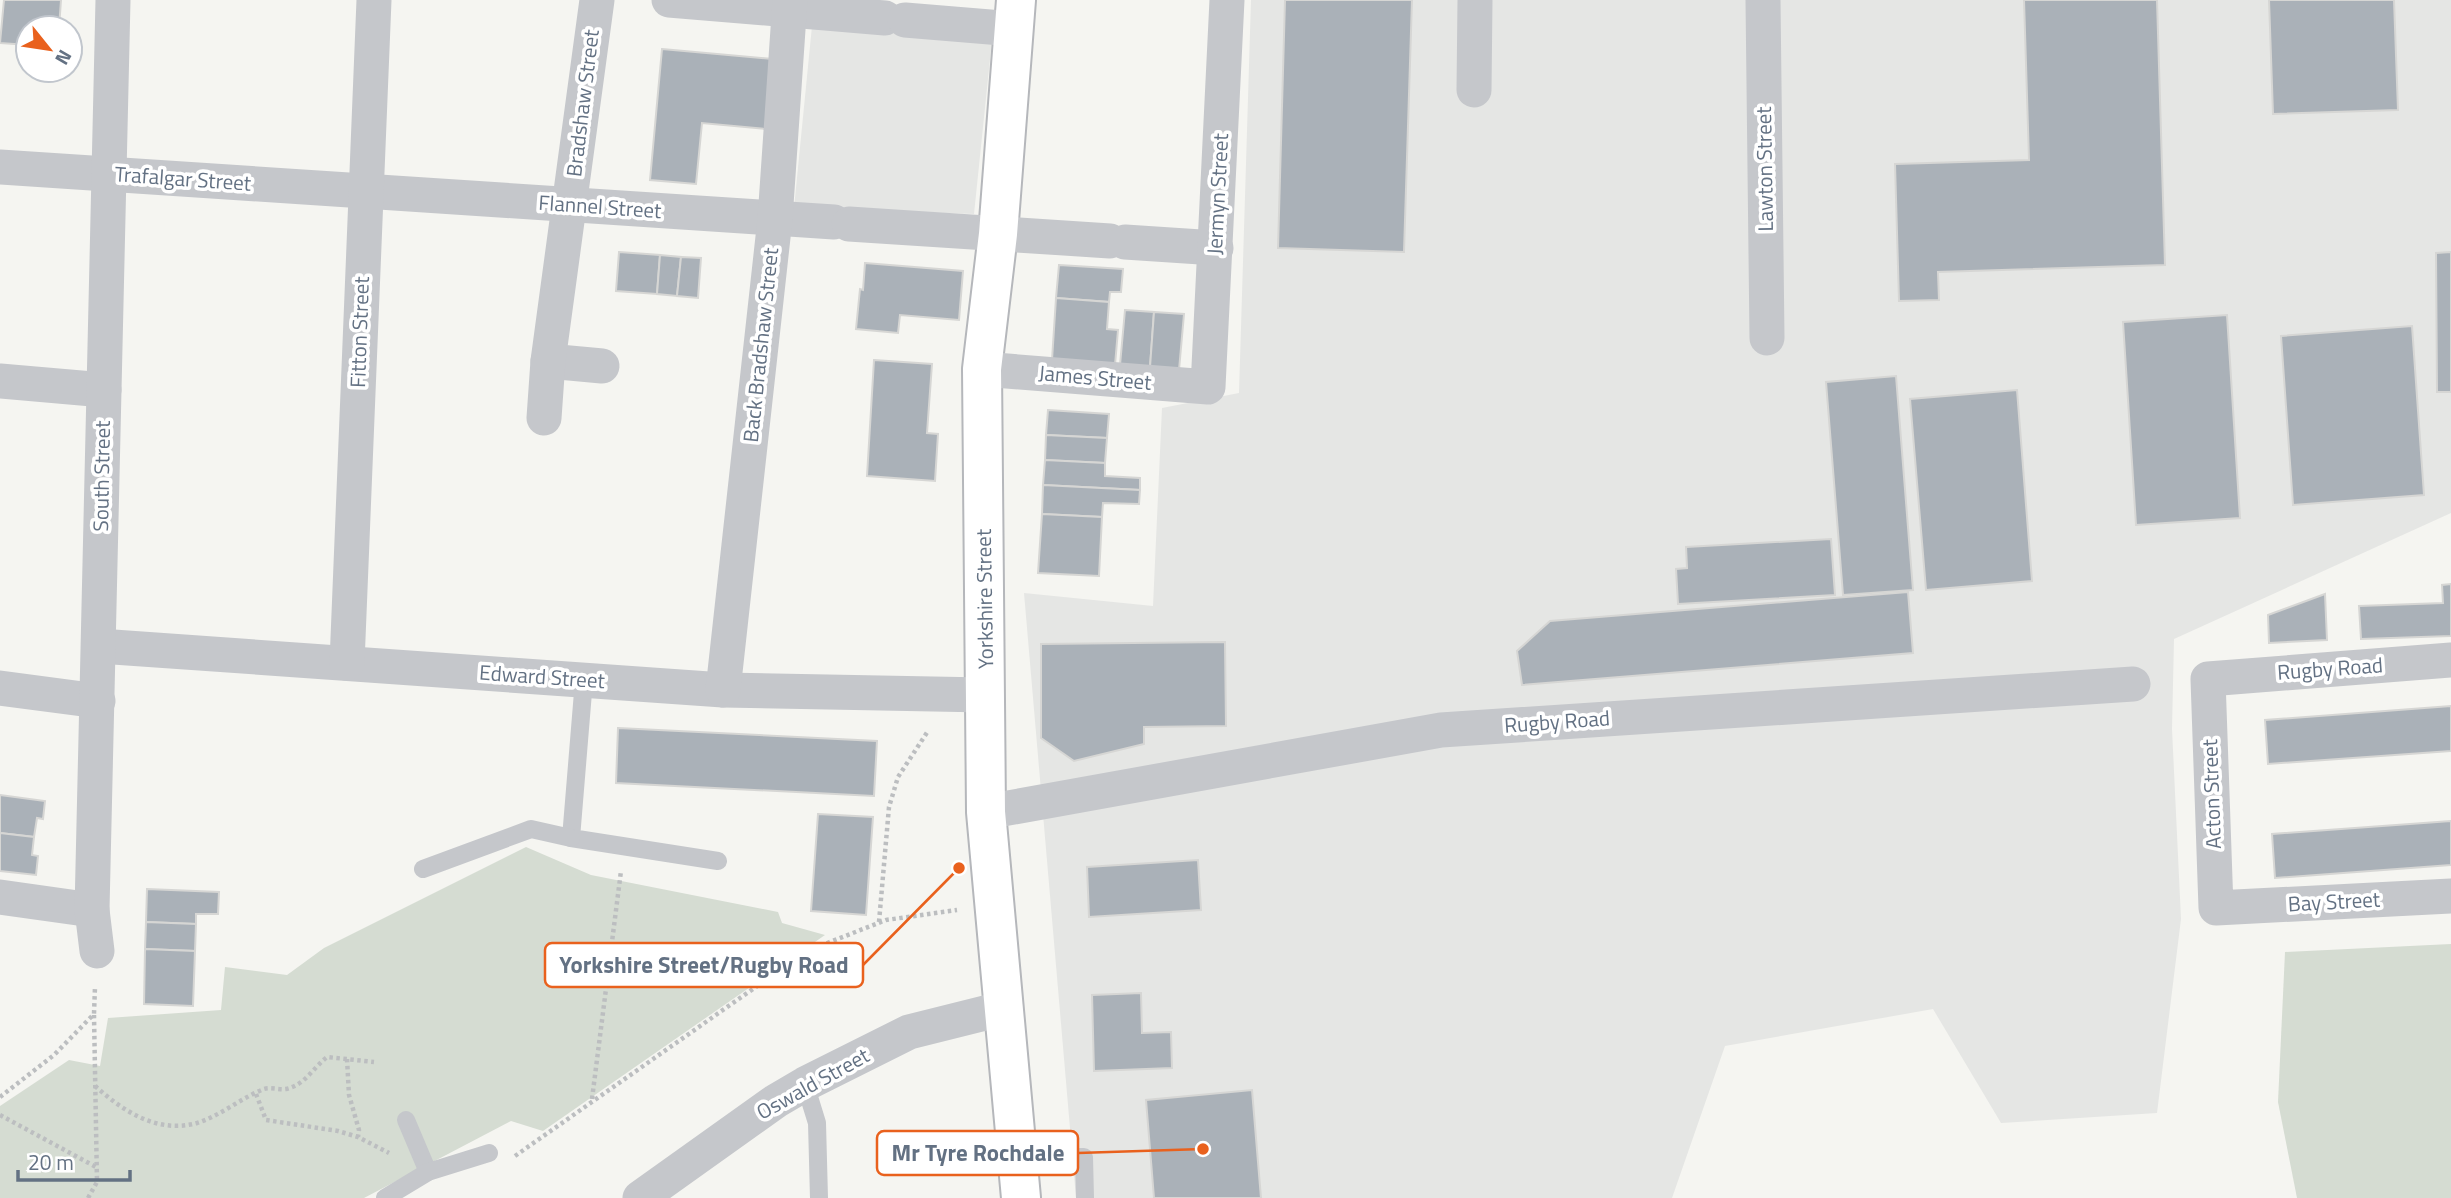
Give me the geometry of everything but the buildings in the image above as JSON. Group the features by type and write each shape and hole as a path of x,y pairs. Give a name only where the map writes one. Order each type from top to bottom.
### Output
{"highway":[{"name":"Yorkshire Street","path":"1015,14 998,233 982,369 969,694 986,812 1021,1198"}],"street":[{"name":"South Street","path":"97,951 92,910 113,0"},
{"name":"Fitton Street","path":"347,663 374,0"},
{"name":"Bradshaw Street","path":"544,418 548,362 597,0"},
{"path":"669,0 789,5 895,19 1015,14"},
{"name":"Jermyn Street","path":"1208,387 1227,0"},
{"path":"1474,90 1475,0"},
{"name":"Lawton Street","path":"1763,0 1767,338"},
{"name":"Back Bradshaw Street","path":"723,690 775,219 789,5"},
{"name":"Trafalgar Street","path":"0,167 366,191"},
{"name":"Flannel Street","path":"366,191 1216,248"},
{"path":"548,362 602,366"},
{"name":"James Street","path":"982,369 1208,387"},
{"path":"0,381 104,390"},
{"name":"Edward Street","path":"99,646 723,690 969,694"},
{"name":"Rugby Road","path":"2208,679 2451,660"},
{"name":"Acton Street","path":"2208,679 2216,908"},
{"name":"Rugby Road","path":"986,812 1441,730 2133,684"},
{"path":"0,688 97,701"},
{"path":"0,897 92,910"},
{"name":"Bay Street","path":"2216,908 2451,897"},
{"name":"Oswald Street","path":"640,1198 776,1101 805,1084 909,1032 1005,1008"}],"lane":[{"path":"571,838 584,680"},
{"path":"423,869 531,828 571,838 718,861"},
{"path":"805,1084 817,1124 820,1198"},
{"path":"406,1120 425,1165"},
{"path":"385,1198 425,1165 489,1153"},
{"path":"1019,1158 1084,1157 1086,1198"}],"path":[{"path":"879,922 889,807 898,777 969,694"},
{"path":"592,1100 624,846"},
{"path":"489,1153 509,1161 807,951 879,922 995,904"},
{"path":"88,1198 97,1182 94,1014 97,951"},
{"path":"0,1097 54,1055 94,1014"},
{"path":"95,1086 131,1115 170,1125 196,1123 266,1088 284,1089 296,1085 305,1080 327,1057 374,1062"},
{"path":"347,1059 349,1095 359,1130 358,1137"},
{"path":"256,1094 266,1120 282,1124 313,1125 358,1137 402,1161 425,1165"},
{"path":"0,1115 96,1167"}],"shaded area":[{"path":"1251,0 2451,0 2451,513 2174,639 2172,729 2181,919 2157,1113 2001,1123 1933,1009 1725,1046 1672,1198 1076,1198 1024,593 1153,606 1162,408 1239,393"},
{"path":"812,26 992,40 974,214 794,208"},
{"path":"526,847 591,875 778,912 782,923 825,935 543,1131 511,1121 364,1198 0,1198 0,1106 69,1060 100,1066 108,1018 221,1010 225,967 287,975 324,948"},
{"path":"2451,944 2451,1198 2297,1198 2278,1102 2285,952"}],"place":[{"name":"Yorkshire Street/Rugby Road","path":"959,868"},
{"name":"Mr Tyre Rochdale","path":"1203,1149"}]}
